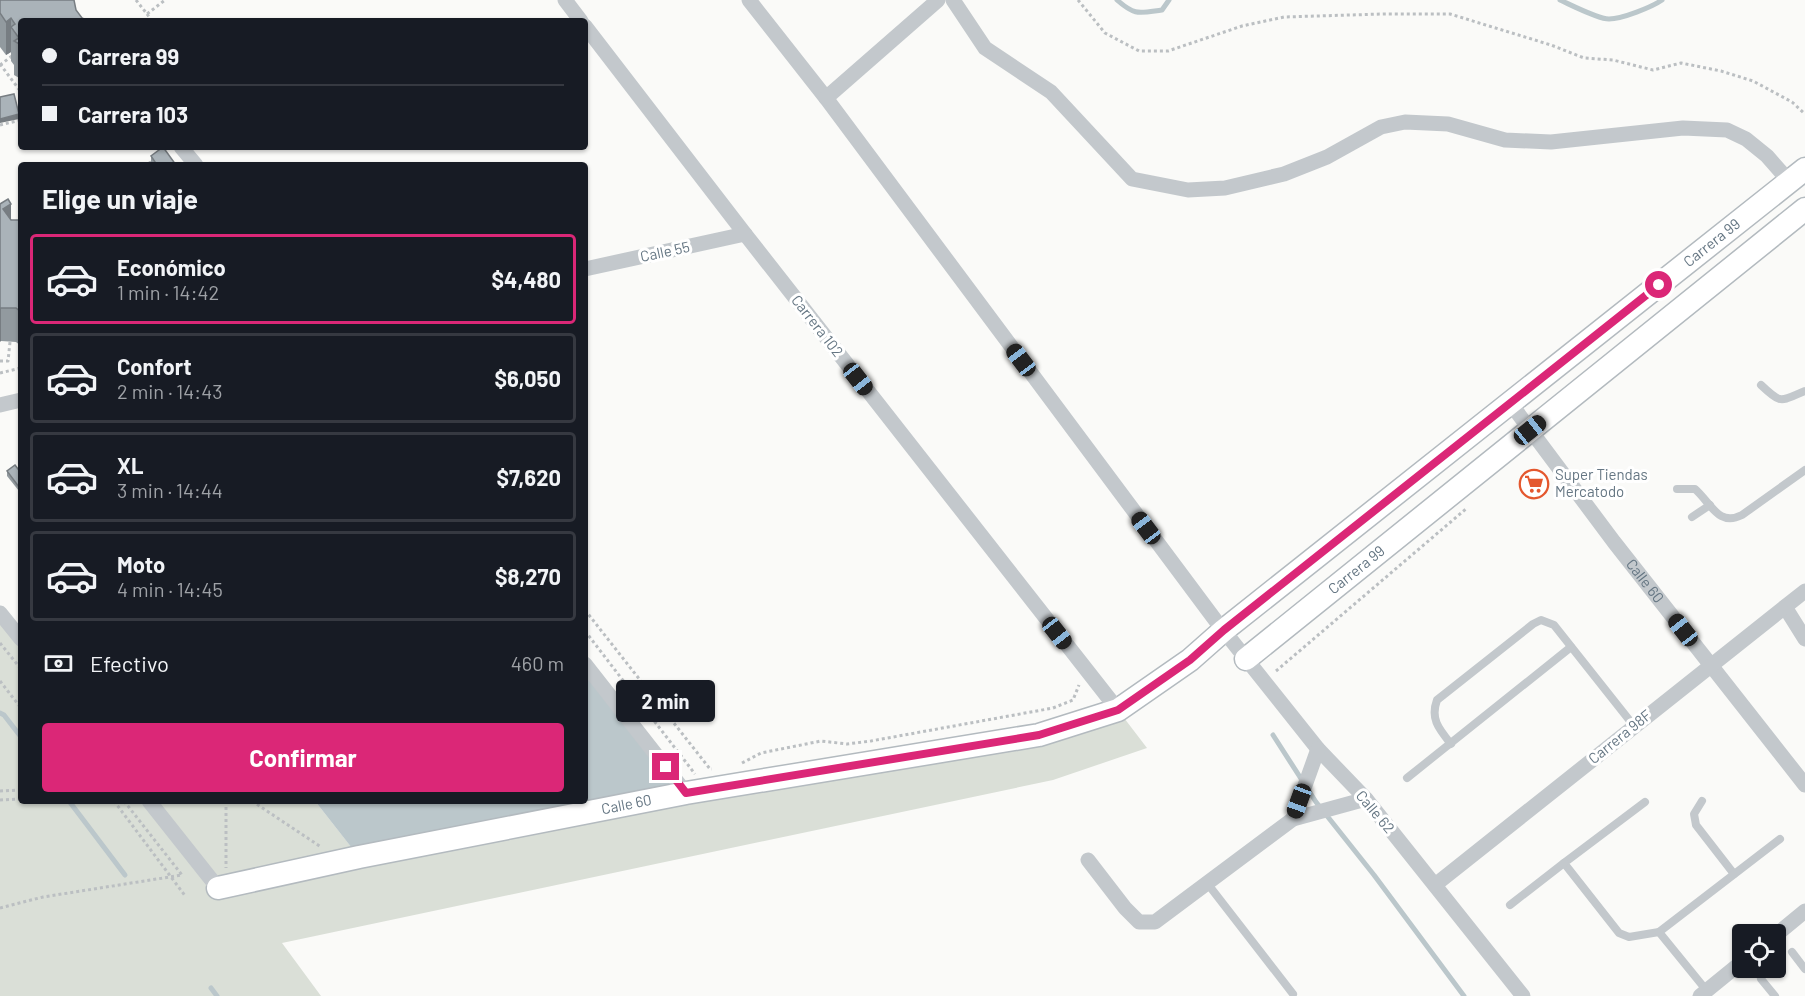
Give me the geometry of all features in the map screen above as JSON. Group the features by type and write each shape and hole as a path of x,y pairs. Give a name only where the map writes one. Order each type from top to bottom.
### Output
{"street":[{"path":"565,0 579,18"},
{"name":"Calle 62","path":"749,0 826,98 1246,659 1318,749 1366,799 1523,996"},
{"path":"826,98 938,0"},
{"path":"953,0 985,48 1051,92 1132,179 1150,184 1188,190 1226,188 1274,176 1327,157 1381,127 1405,122 1448,124 1505,140 1551,142 1683,128 1727,130 1746,139 1797,175"},
{"name":"Carrera 102","path":"588,30 1118,710"},
{"path":"184,150 194,162"},
{"name":"Carrera 99","path":"1224,630 1797,175"},
{"name":"Carrera 99","path":"1246,659 1805,209"},
{"name":"Calle 55","path":"588,268 745,234"},
{"path":"0,405 18,401"},
{"name":"Calle 60","path":"1511,404 1614,542 1805,785"},
{"name":"Carrera 98F","path":"1435,885 1805,591"},
{"path":"1785,607 1805,639"},
{"path":"0,613 18,635"},
{"name":"Calle 60","path":"222,881 359,857 696,791 1036,735 1118,710 1190,660 1224,630"},
{"path":"588,667 696,791"},
{"path":"1293,819 1318,749"},
{"path":"1088,860 1125,908 1139,922 1155,922 1293,819 1366,799"},
{"path":"152,804 222,881"},
{"path":"1786,927 1805,912"},
{"path":"1703,993 1732,970"}],"lane":[{"path":"1761,385 1776,399 1784,400 1805,392"},
{"path":"1677,489 1695,489 1719,516 1734,519 1805,471"},
{"path":"1692,517 1710,504"},
{"path":"1451,744 1435,723 1437,700 1537,621 1546,620 1554,625 1634,726"},
{"path":"1407,778 1571,647"},
{"path":"1702,801 1694,814 1696,825 1734,874"},
{"path":"1509,905 1645,802"},
{"path":"1564,863 1619,933 1629,937 1659,932 1780,838"},
{"path":"1207,883 1293,994"},
{"path":"1659,932 1703,993"},
{"path":"1792,952 1805,969"},
{"path":"1761,979 1774,996"}],"path":[{"path":"136,0 150,18"},
{"path":"147,14 165,0"},
{"path":"1078,0 1105,33 1138,51 1168,51 1242,26 1284,17 1383,14 1450,15 1551,45 1584,58 1613,60 1653,70 1681,63 1721,71 1753,81 1792,102 1805,114"},
{"path":"13,55 0,64 18,88"},
{"path":"0,125 18,120"},
{"path":"0,361 8,361 10,342"},
{"path":"0,373 18,369"},
{"path":"588,614 710,769 721,768"},
{"path":"588,635 696,791"},
{"path":"0,643 18,665"},
{"path":"742,763 761,753 821,741 855,743 1053,708 1073,700 1086,669"},
{"path":"0,681 18,704"},
{"path":"0,791 18,790"},
{"path":"0,800 18,799"},
{"path":"116,804 186,897"},
{"path":"0,908 43,897 182,874 126,804"},
{"path":"222,881 226,804"},
{"path":"257,804 323,848"}],"shaded area":[{"path":"0,613 18,635 18,804 317,804 360,858 1118,710 1147,748 1053,780 282,943 321,996 0,996"},
{"path":"588,670 686,793 359,857 317,804 588,804"}],"building":[{"path":"0,0 74,0 76,10 82,18 18,18 18,37 11,27 15,24 11,18 6,22 0,13"},
{"path":"14,94 18,114 0,119 0,97"},
{"path":"159,150 165,150 174,162 155,162 151,156"},
{"path":"8,199 11,204 3,209 11,220 18,220 18,310 0,308 0,204"},
{"path":"15,465 18,469 18,486 7,471"}],"waterway":[{"path":"1117,0 1128,9 1138,12 1162,10 1169,0"},
{"path":"1560,0 1609,19 1637,12 1662,0"},
{"path":"0,713 18,733"},
{"path":"1273,735 1316,802 1374,875 1464,996"},
{"path":"71,804 125,875"},
{"path":"211,988 217,996"}],"place":[{"name":"Super Tiendas Mercatodo","path":"1534,484"}],"route":[{"path":"666,767 686,793 1036,735 1118,710 1190,660 1224,630 1659,285"}]}
